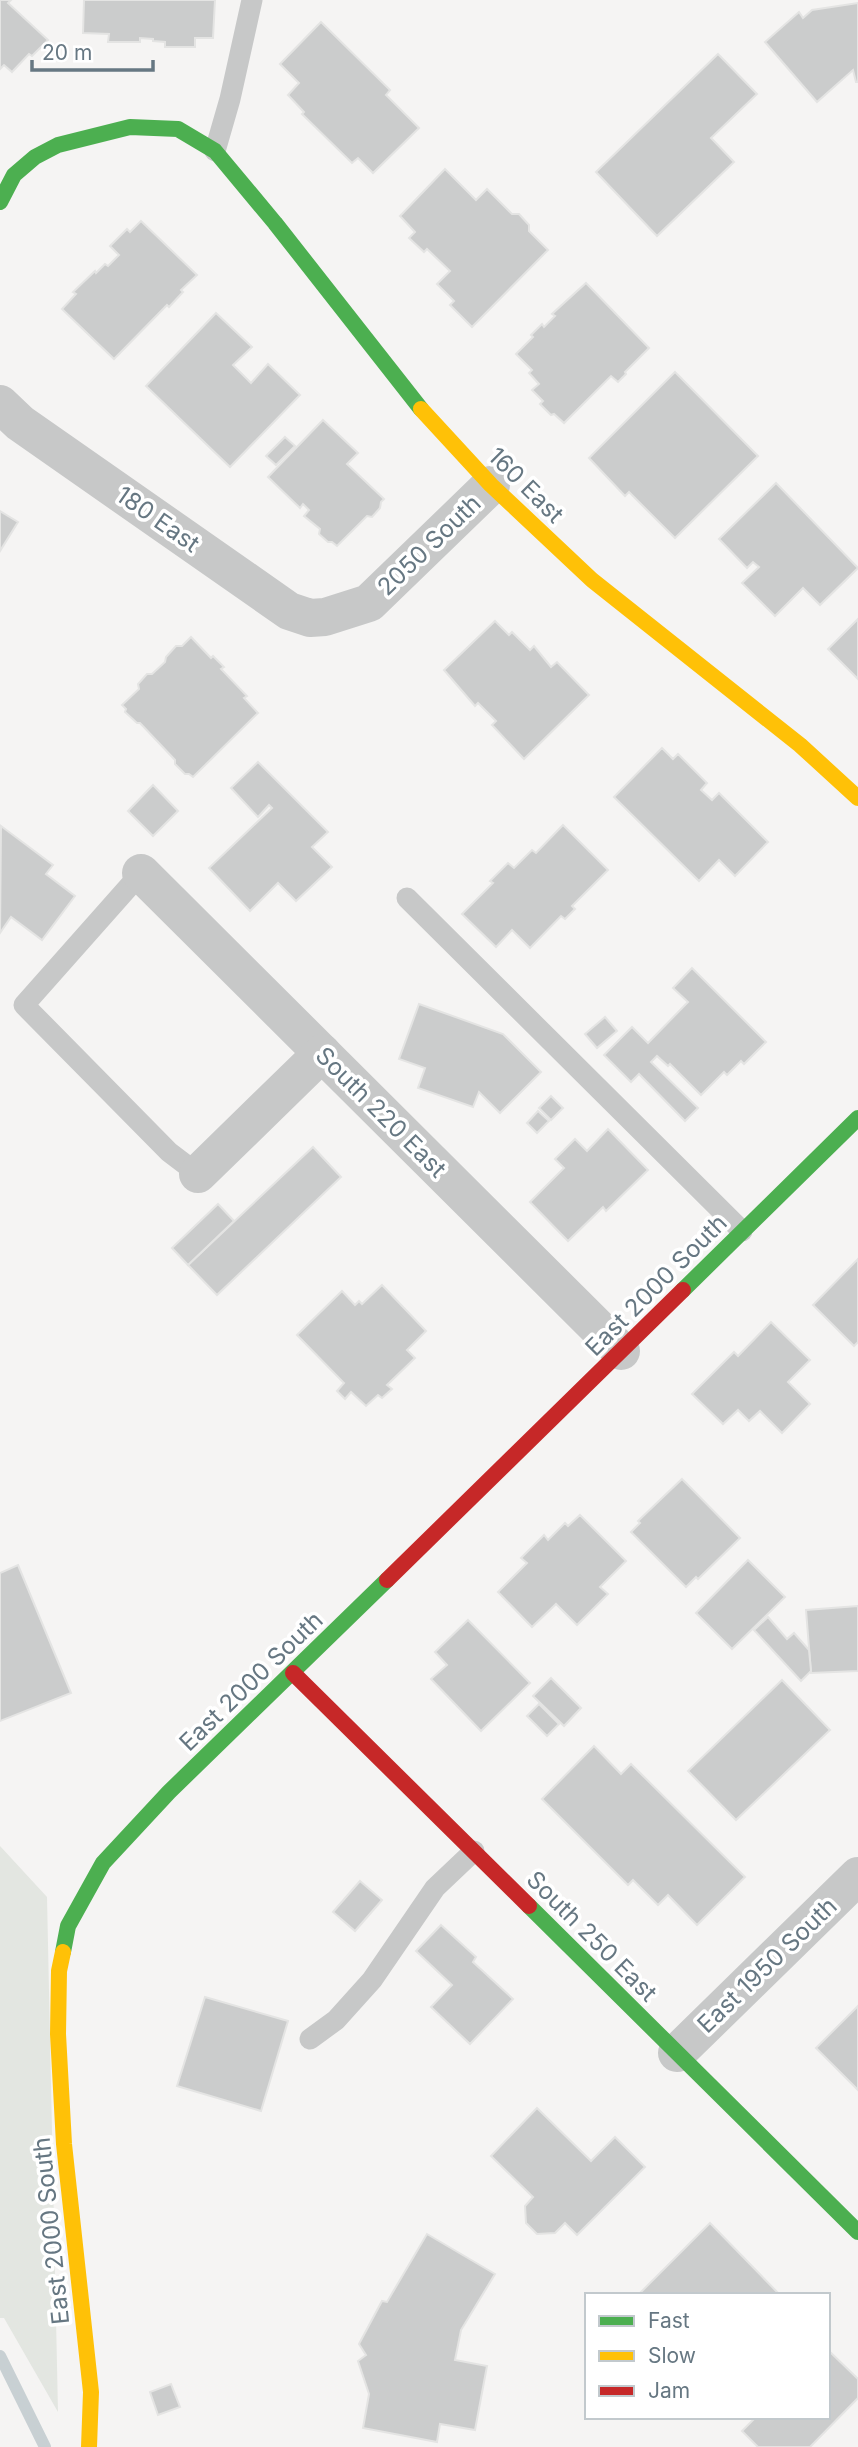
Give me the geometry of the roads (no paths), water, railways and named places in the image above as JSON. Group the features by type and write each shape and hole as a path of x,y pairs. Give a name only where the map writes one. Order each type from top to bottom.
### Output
{"street":[{"name":"160 East","path":"0,202 14,175 35,157 58,145 110,131 130,127 178,129 215,151 275,223 409,395 491,485 592,580 800,745 858,798"},
{"name":"180 East","path":"0,404 20,423 289,611 310,618 325,617"},
{"name":"2050 South","path":"325,617 369,603 491,485"},
{"name":"South 220 East","path":"141,873 621,1351"},
{"path":"198,1174 322,1053"},
{"name":"East 2000 South","path":"89,2447 91,2392 64,2144 58,2034 59,1971 68,1926 103,1863 169,1792 858,1118"},
{"name":"South 250 East","path":"293,1673 858,2232"},
{"name":"East 1950 South","path":"677,2053 858,1876"}],"lane":[{"path":"215,151 230,99 252,0"},
{"path":"141,873 24,1005 169,1152 198,1174"},
{"path":"407,898 743,1231"},
{"path":"310,2039 336,2020 372,1980 435,1888 474,1852"}],"waterway":[{"path":"0,2356 45,2447"}]}
